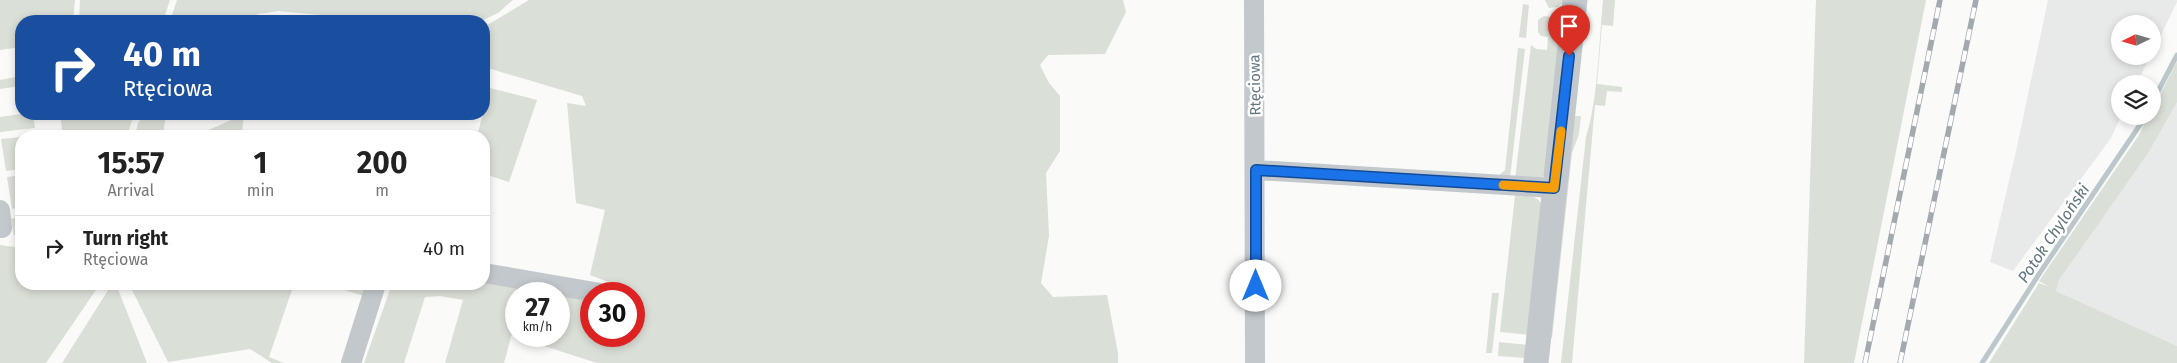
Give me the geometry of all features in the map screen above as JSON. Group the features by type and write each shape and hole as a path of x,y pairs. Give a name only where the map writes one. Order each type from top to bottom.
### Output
{"street":[{"name":"Rtęciowa","path":"1254,0 1256,170 1255,363"},
{"path":"1536,363 1575,0"},
{"path":"1256,170 1554,188"},
{"path":"0,210 2,228 0,228"},
{"path":"490,274 580,290"},
{"path":"350,363 374,290"}],"shaded area":[{"path":"0,0 75,0 74,15 15,15 15,48 0,50"},
{"path":"80,0 170,0 165,15 79,15"},
{"path":"177,0 513,0 498,13 490,17 490,15 321,15 278,11 257,15 172,15"},
{"path":"529,0 1123,0 1126,12 1105,54 1048,55 1040,65 1049,83 1060,96 1060,151 1046,173 1049,236 1041,283 1053,297 1107,295 1118,353 1118,363 597,363 547,347 570,347 570,295 580,297 580,347 645,347 645,282 608,282 590,275 605,210 576,203 567,103 586,106 582,96 490,69 490,23"},
{"path":"1545,0 1565,0 1558,7 1549,8"},
{"path":"1603,0 1615,0 1613,26 1602,25 1597,84 1622,87 1622,92 1607,91 1605,106 1595,105 1572,363 1561,363 1586,137 1596,88"},
{"path":"1816,0 1926,0 1854,363 1804,363"},
{"path":"2048,0 2177,0 2161,35 2161,15 2111,15 2111,65 2146,65 2141,75 2111,75 2111,125 2117,125 2111,138 2013,271 1990,262"},
{"path":"1523,4 1529,5 1526,38 1519,37"},
{"path":"1544,16 1563,19 1546,174 1541,178 1515,179 1531,45 1536,49 1547,50 1548,37 1541,36 1538,32 1538,20"},
{"path":"1518,48 1525,49 1510,178 1498,176 1505,170"},
{"path":"2177,61 2177,102 2148,153 2059,280 2056,291 2177,346 2177,363 1989,363 2039,283 2049,287 2039,281 2139,135 2144,125 2161,125 2161,93"},
{"path":"15,77 15,87 0,89 0,80"},
{"path":"490,88 537,100 509,182 490,176 490,130 479,130 481,120 490,120"},
{"path":"2177,101 2177,346 2056,291 2059,280"},
{"path":"15,115 15,120 34,120 35,128 0,132 0,117"},
{"path":"1581,116 1579,134 1572,153 1552,338 1550,337 1573,117"},
{"path":"61,120 132,120 129,130 62,130"},
{"path":"141,120 165,120 164,130 136,130"},
{"path":"231,120 243,120 242,130 209,130"},
{"path":"15,138 15,170 6,171 1,139"},
{"path":"15,176 15,208 12,209 7,177"},
{"path":"1515,195 1536,198 1543,208 1530,335 1500,332"},
{"path":"15,218 15,235 14,235 11,219"},
{"path":"0,245 15,247 15,290 96,290 46,363 0,363"},
{"path":"490,281 505,284 505,347 508,347 504,363 445,363 463,300 440,296 425,297 404,363 364,363 390,290 490,290"},
{"path":"108,290 118,290 147,363 62,363"},
{"path":"132,290 292,290 269,357 284,363 272,363 250,349 168,362"},
{"path":"344,290 367,290 367,297"},
{"path":"1492,293 1499,293 1492,353 1486,353"},
{"path":"1499,342 1529,345 1525,358 1498,356"}],"waterway":[{"name":"Potok Chyloński","path":"2161,86 2177,55"},
{"name":"Potok Chyloński","path":"1982,363 2041,271 2140,125"}],"railway":[{"path":"1865,363 1940,0"},
{"path":"1900,363 1976,0"}],"slow traffic":[{"path":"1503,185 1554,188 1561,131"}],"route":[{"path":"1256,286 1256,170 1554,188 1569,56"}]}
